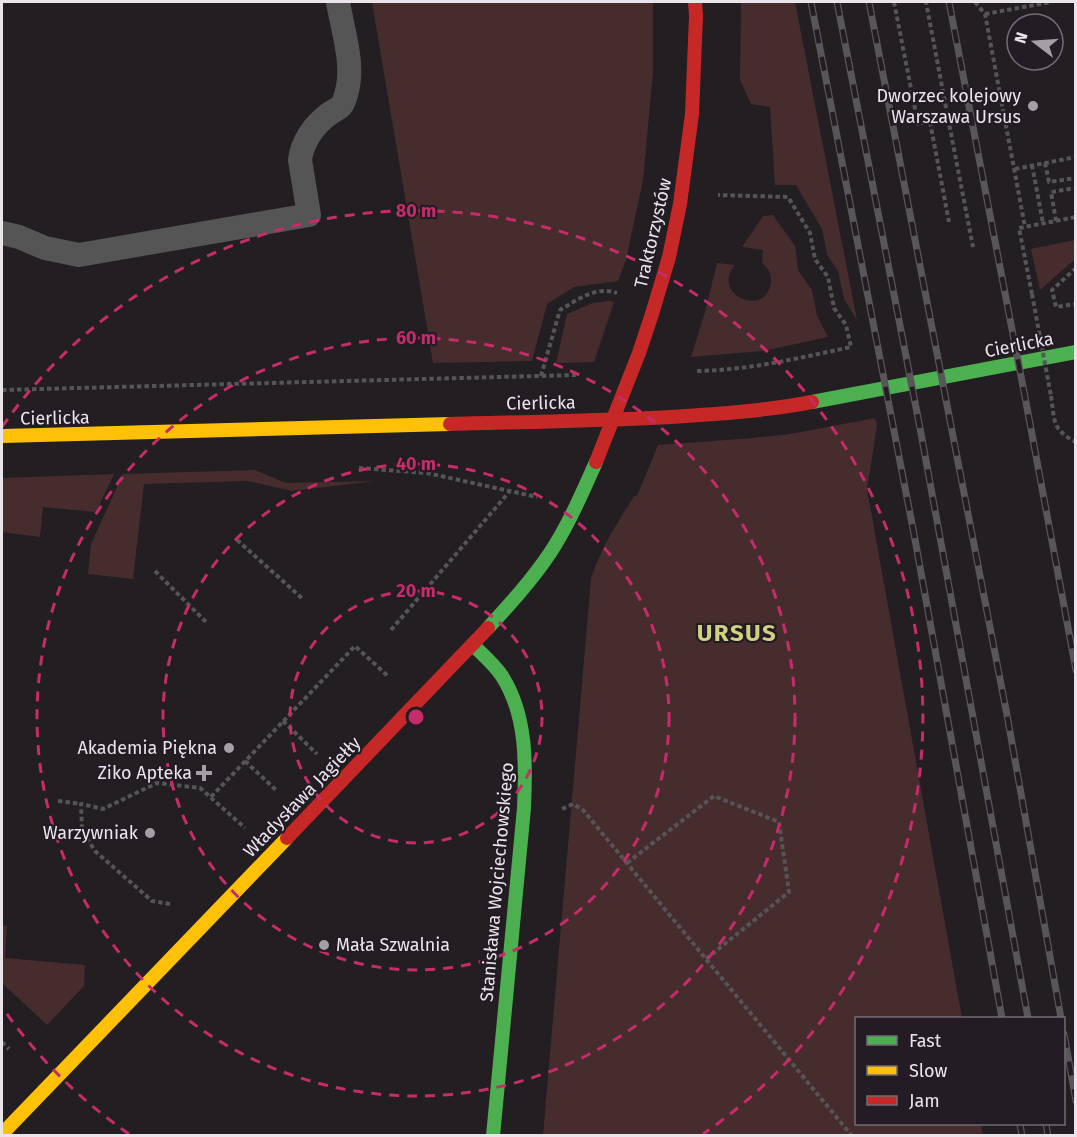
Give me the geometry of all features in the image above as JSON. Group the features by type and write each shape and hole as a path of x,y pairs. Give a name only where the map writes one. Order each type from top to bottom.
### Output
{"street":[{"name":"Traktorzystów","path":"596,462 632,372 669,257 680,204 692,114 695,2"},
{"name":"Cierlicka","path":"2,436 634,419 737,413 795,405 1076,352"},
{"name":"Władysława Jagiełły","path":"2,1134 473,645 516,597 543,563 566,524 596,462"},
{"name":"Stanisława Wojciechowskiego","path":"473,645 501,675 511,694 523,734 526,768 493,1136"}],"lane":[{"path":"2,233 19,237 45,248 79,255 309,215 300,160 301,151 318,123 342,105 350,75 338,2"}],"path":[{"path":"894,2 918,124 948,118"},
{"path":"926,2 973,247"},
{"path":"975,2 985,14 1025,227"},
{"path":"985,14 1051,2"},
{"path":"930,122 949,222"},
{"path":"1015,169 1076,157"},
{"path":"1045,163 1049,182 1076,178"},
{"path":"1032,165 1043,223"},
{"path":"1056,221 1051,192 1076,188"},
{"path":"697,371 771,364 851,347 846,325 834,308 828,277 815,259 810,233 788,197 718,195"},
{"path":"1076,217 1019,228 1056,427 1065,437 1076,442"},
{"path":"1076,268 1052,290 1056,307 1076,304"},
{"path":"541,376 560,310 592,292 609,291"},
{"path":"2,390 576,375"},
{"path":"350,467 427,473 546,500"},
{"path":"390,630 510,491"},
{"path":"237,540 304,600"},
{"path":"155,571 206,622"},
{"path":"211,797 355,646 394,681"},
{"path":"283,721 321,758"},
{"path":"245,761 284,798"},
{"path":"58,801 103,809 157,783 200,788 250,833"},
{"path":"627,863 714,796 779,822 789,892 706,959"},
{"path":"81,804 82,830 95,851 152,901 178,905"},
{"path":"559,810 573,804 583,810 852,1136"},
{"path":"2,1042 9,1049"}],"shaded area":[{"path":"372,2 653,2 653,72 643,180 626,260 618,281 574,287 547,304 532,361 433,363"},
{"path":"741,2 795,2 857,320 844,299 838,271 827,255 822,229 796,185 775,185 770,107 751,104 740,80"},
{"path":"773,215 795,246 798,270 812,290 817,316 828,337 763,351 691,357 717,263 735,265 729,276 729,285 741,298 750,301 767,294 771,280 769,271 762,263 763,250 742,247 763,216"},
{"path":"1075,240 1074,260 1040,290 1031,249"},
{"path":"614,302 594,362 556,363 567,314 593,303"},
{"path":"875,418 877,425 867,489 962,1017 855,1017 855,1125 981,1125 983,1135 543,1135 591,579 610,536 634,496 637,496 658,445 790,434"},
{"path":"255,470 286,483 375,481 292,491 248,481 144,484 133,579 88,574 91,544 123,474"},
{"path":"114,474 96,512 43,507 40,537 2,532 2,478"},
{"path":"2,926 7,926 5,958 85,965 84,986 47,1025 2,983"}],"railway":[{"path":"811,2 914,534 1002,1017"},
{"path":"837,2 920,428 1028,1017"},
{"path":"869,2 1007,715 1061,1017"},
{"path":"949,2 1076,670"},
{"path":"1065,1040 1076,1101"},
{"path":"1020,1125 1022,1136"},
{"path":"1046,1125 1048,1136"}],"traffic: fast":[{"path":"812,402 1076,352"},
{"path":"488,628 513,601 550,553 569,520 596,462"},
{"path":"473,645 499,672 510,691 520,723 525,757 524,808 493,1136"}],"traffic: slow":[{"path":"2,436 450,424"},
{"path":"2,1134 287,838"}],"traffic: jam":[{"path":"652,314 669,257 680,204 692,114 695,2"},
{"path":"596,462 652,314"},
{"path":"450,424 671,417 759,410 812,402"},
{"path":"287,838 488,628"}],"place":[{"name":"Dworzec kolejowy Warszawa Ursus","path":"1033,106"},
{"name":"Akademia Piękna","path":"229,748"},
{"name":"Ziko Apteka","path":"204,773"},
{"name":"Warzywniak","path":"150,833"},
{"name":"Mała Szwalnia","path":"324,945"}],"district":[{"name":"URSUS","path":"737,633"}]}
